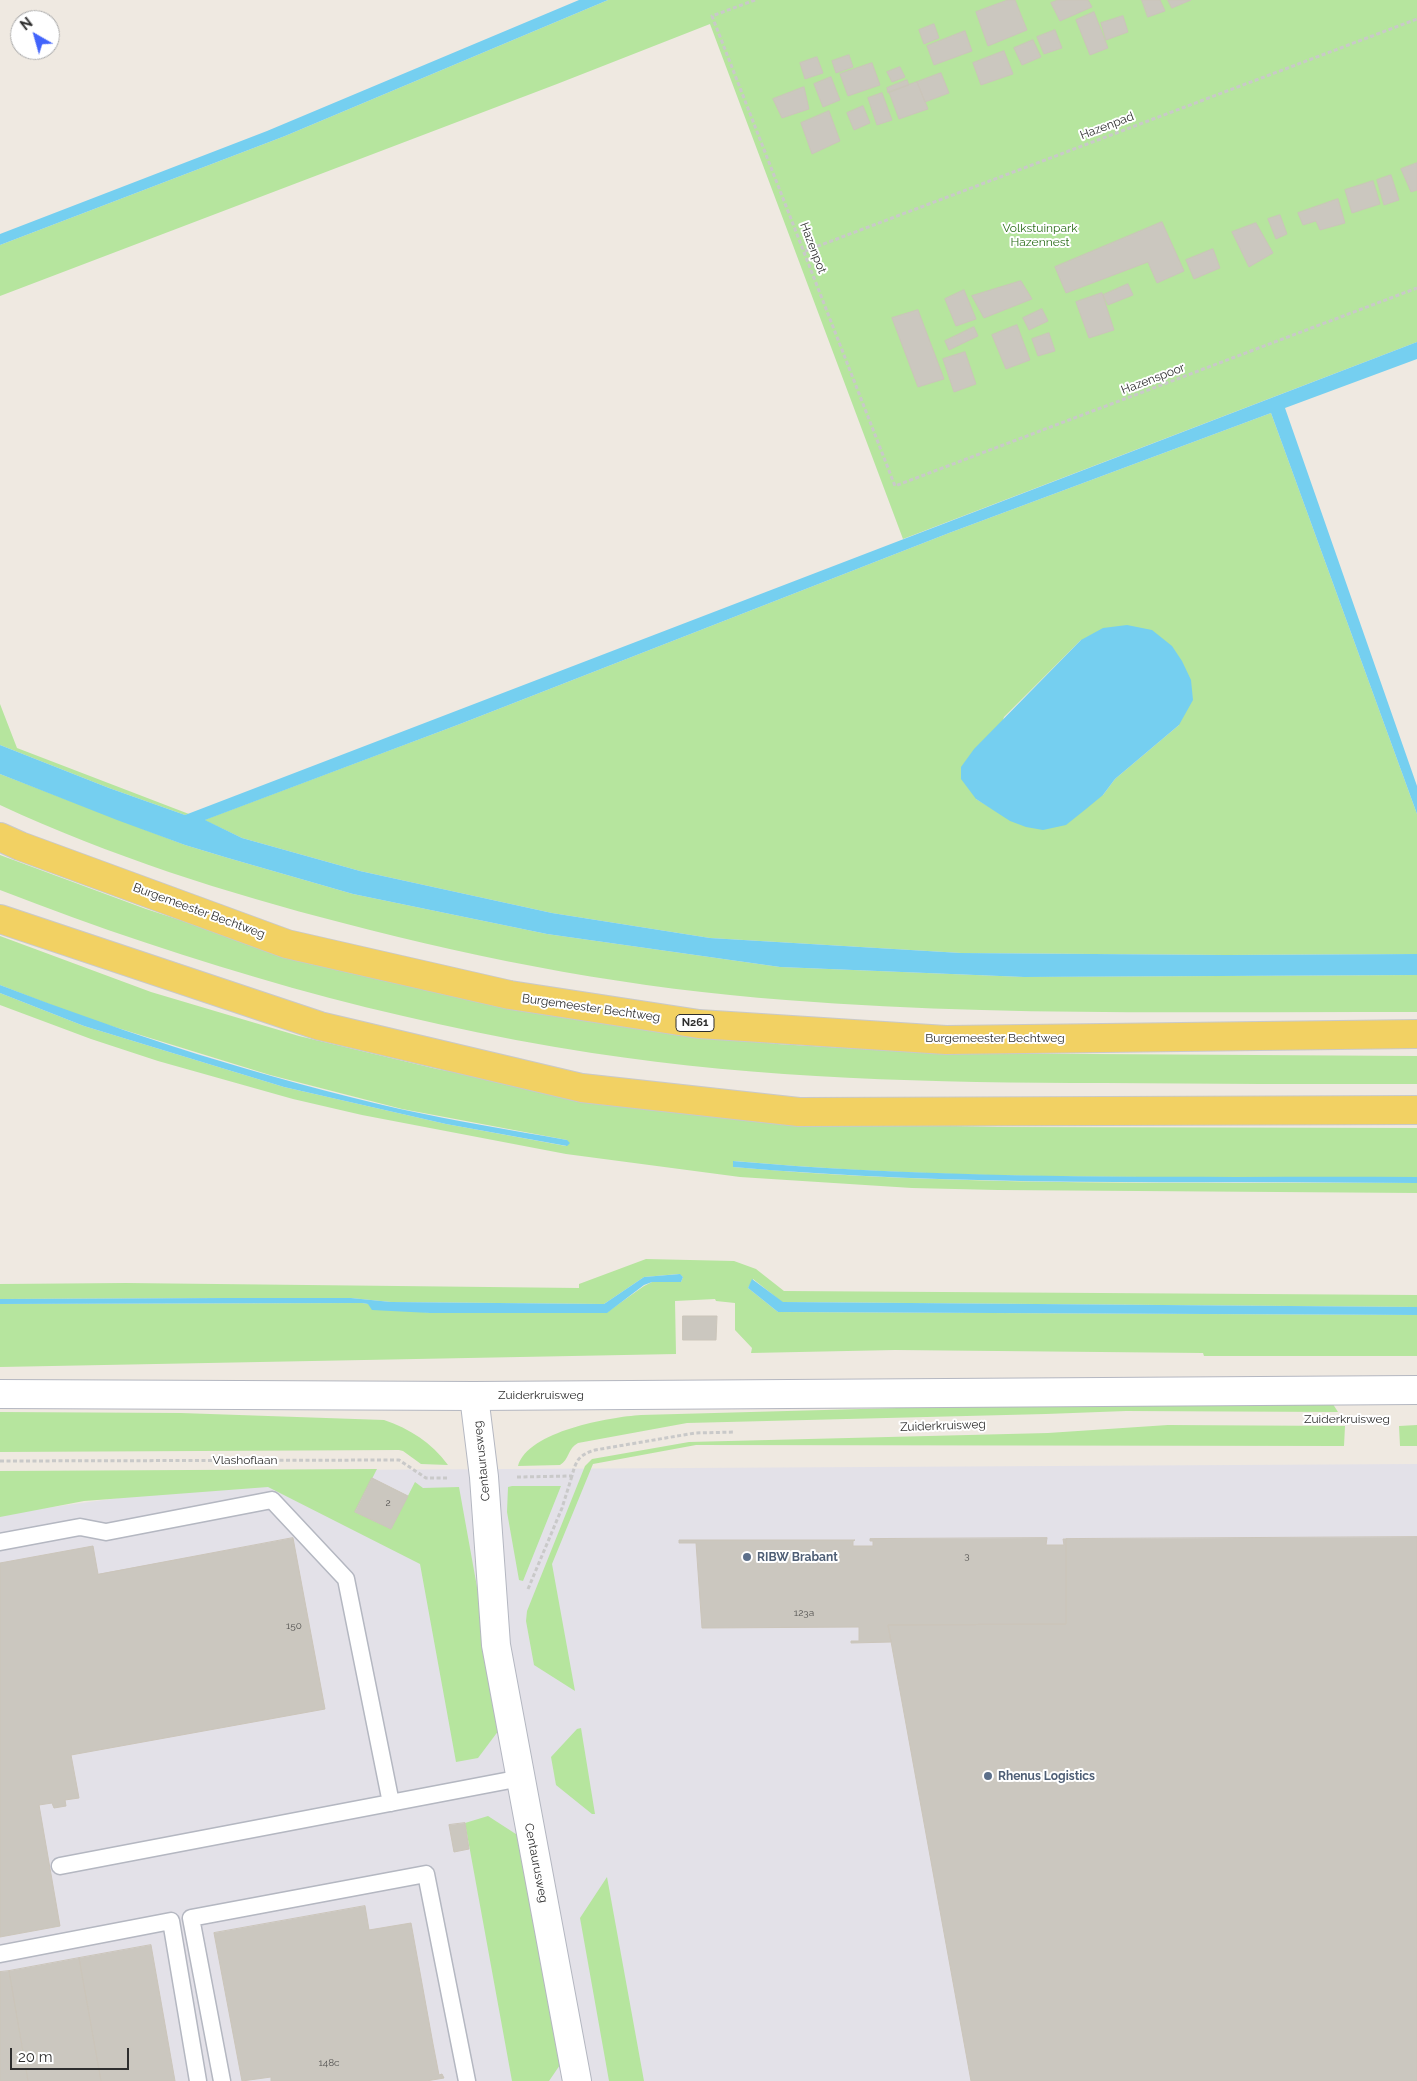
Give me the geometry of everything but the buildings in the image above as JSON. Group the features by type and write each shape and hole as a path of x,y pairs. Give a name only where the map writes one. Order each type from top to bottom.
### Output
{"main road":[{"name":"Burgemeester Bechtweg","path":"0,837 287,944 510,996 699,1024 946,1040 1417,1034"},
{"path":"0,919 320,1026 582,1088 799,1112 1417,1110"}],"street":[{"name":"Zuiderkruisweg","path":"474,1396 1417,1390"},
{"path":"0,1394 474,1396"},
{"name":"Centaurusweg","path":"474,1396 484,1477 496,1645 577,2081"}],"lane":[{"path":"0,1542 80,1527 106,1532 272,1500 346,1579 392,1803"},
{"path":"60,1866 521,1778"},
{"path":"222,2081 191,1918 426,1874 468,2081"},
{"path":"0,1954 171,1922 198,2081"}],"path":[{"name":"Hazenpot","path":"755,0 712,16 895,486"},
{"name":"Hazenpad","path":"805,252 1417,19"},
{"name":"Hazenspoor","path":"895,486 1417,288"},
{"path":"526,1594 554,1526 576,1463 584,1454 595,1450 695,1433 739,1432"},
{"name":"Vlashoflaan","path":"0,1461 399,1460 426,1478 484,1477"},
{"path":"484,1477 572,1476"}],"shaded area":[{"path":"1417,1464 1417,2081 0,2081 0,1514 325,1470"}],"green space":[{"name":"Volkstuinpark Hazennest","path":"608,0 1417,0 1417,342 903,539 710,24 0,296 0,245 285,136"},
{"path":"1271,413 1417,814 1417,954 961,953 710,938 552,913 360,871 242,838 204,820 460,724 949,533","holes":["1081,640 1179,725 1115,779 1103,795 993,809 976,799 1004,717"]},
{"path":"0,704 17,748 189,814 185,815 109,788 0,745"},
{"path":"0,774 185,845 228,858 353,894 547,934 780,967 1024,977 1417,975 1417,1012 1102,1012 944,1009 730,995 674,989 563,972 452,950 343,923 212,886 126,857 0,805"},
{"path":"0,855 146,909 257,945 662,1031 778,1044 930,1053 1417,1056 1417,1084 1041,1083 848,1078 720,1069 592,1053 441,1025 366,1007 292,988 145,943 0,890"},
{"path":"0,936 151,992 299,1036 437,1069 586,1096 914,1125 1417,1128 1417,1177 990,1175 819,1168 734,1161 733,1167 904,1178 989,1181 1417,1183 1417,1193 912,1188 740,1177 566,1154 362,1115 293,1099 158,1061 91,1039 0,1005 0,993 84,1026 284,1087 446,1124 566,1146 567,1140 402,1109 270,1075 82,1017 0,985"},
{"path":"646,1259 734,1261 756,1269 784,1291 1417,1295 1417,1307 782,1302 753,1279 748,1288 778,1312 1417,1315 1417,1356 1204,1356 1203,1353 895,1350 751,1353 752,1348 735,1330 735,1303 716,1301 715,1299 675,1301 676,1354 0,1367 0,1304 362,1303 430,1313 606,1313 652,1282 681,1282 683,1277 679,1274 644,1277 604,1304 391,1302 351,1298 0,1299 0,1284 126,1283 579,1288 579,1284"},
{"path":"1331,1401 1338,1412 1126,1411 687,1423 578,1443 560,1465 518,1466 525,1454 537,1444 553,1435 591,1423 627,1416 1044,1404"},
{"path":"0,1412 181,1413 384,1420 419,1437 448,1465 421,1464 399,1450 0,1452"},
{"path":"1168,1425 1345,1426 1344,1446 696,1445 593,1464 552,1564 575,1691 534,1665 526,1621 527,1611 585,1466 592,1459 689,1442 1048,1433"},
{"path":"1417,1425 1417,1446 1400,1446 1399,1426"},
{"path":"377,1469 355,1512 391,1529 415,1482 423,1488 459,1487 502,1726 478,1758 456,1762 420,1564 268,1487 84,1501 0,1517 0,1471"},
{"path":"561,1486 523,1581 519,1580 507,1512 508,1487"},
{"path":"581,1728 595,1814 592,1814 556,1785 551,1757 577,1729"},
{"path":"488,1816 522,1838 562,2062 549,2081 512,2081 465,1823"},
{"path":"607,1877 644,2081 609,2081 580,1918"}],"water":[{"path":"579,0 608,0 285,136 0,245 0,234 267,131"},
{"path":"1417,342 1417,359 1285,408 1417,786 1417,814 1271,413 949,533 460,724 205,820 242,838 360,871 552,913 710,938 961,953 1417,954 1417,975 1024,977 780,967 547,934 353,894 228,858 185,845 117,820 0,774 0,745 109,788 185,815"},
{"path":"1127,625 1152,630 1172,646 1182,661 1191,680 1193,700 1179,725 1115,779 1103,795 1066,825 1043,830 1026,827 1010,821 976,799 961,779 961,767 974,749 1081,640 1103,628"},
{"path":"0,985 148,1038 298,1084 400,1109 567,1140 570,1143 567,1146 446,1124 284,1087 84,1026 0,993"},
{"path":"733,1161 904,1172 989,1175 1417,1177 1417,1183 1075,1182 904,1178 733,1167"},
{"path":"680,1274 683,1277 681,1282 652,1282 644,1285 607,1313 430,1313 372,1310 368,1304 362,1303 0,1304 0,1299 351,1298 391,1302 604,1304 644,1277"},
{"path":"752,1279 783,1302 1417,1307 1417,1315 778,1312 748,1288"}],"place":[{"name":"RIBW Brabant","path":"747,1557"},
{"name":"Rhenus Logistics","path":"988,1776"}]}
